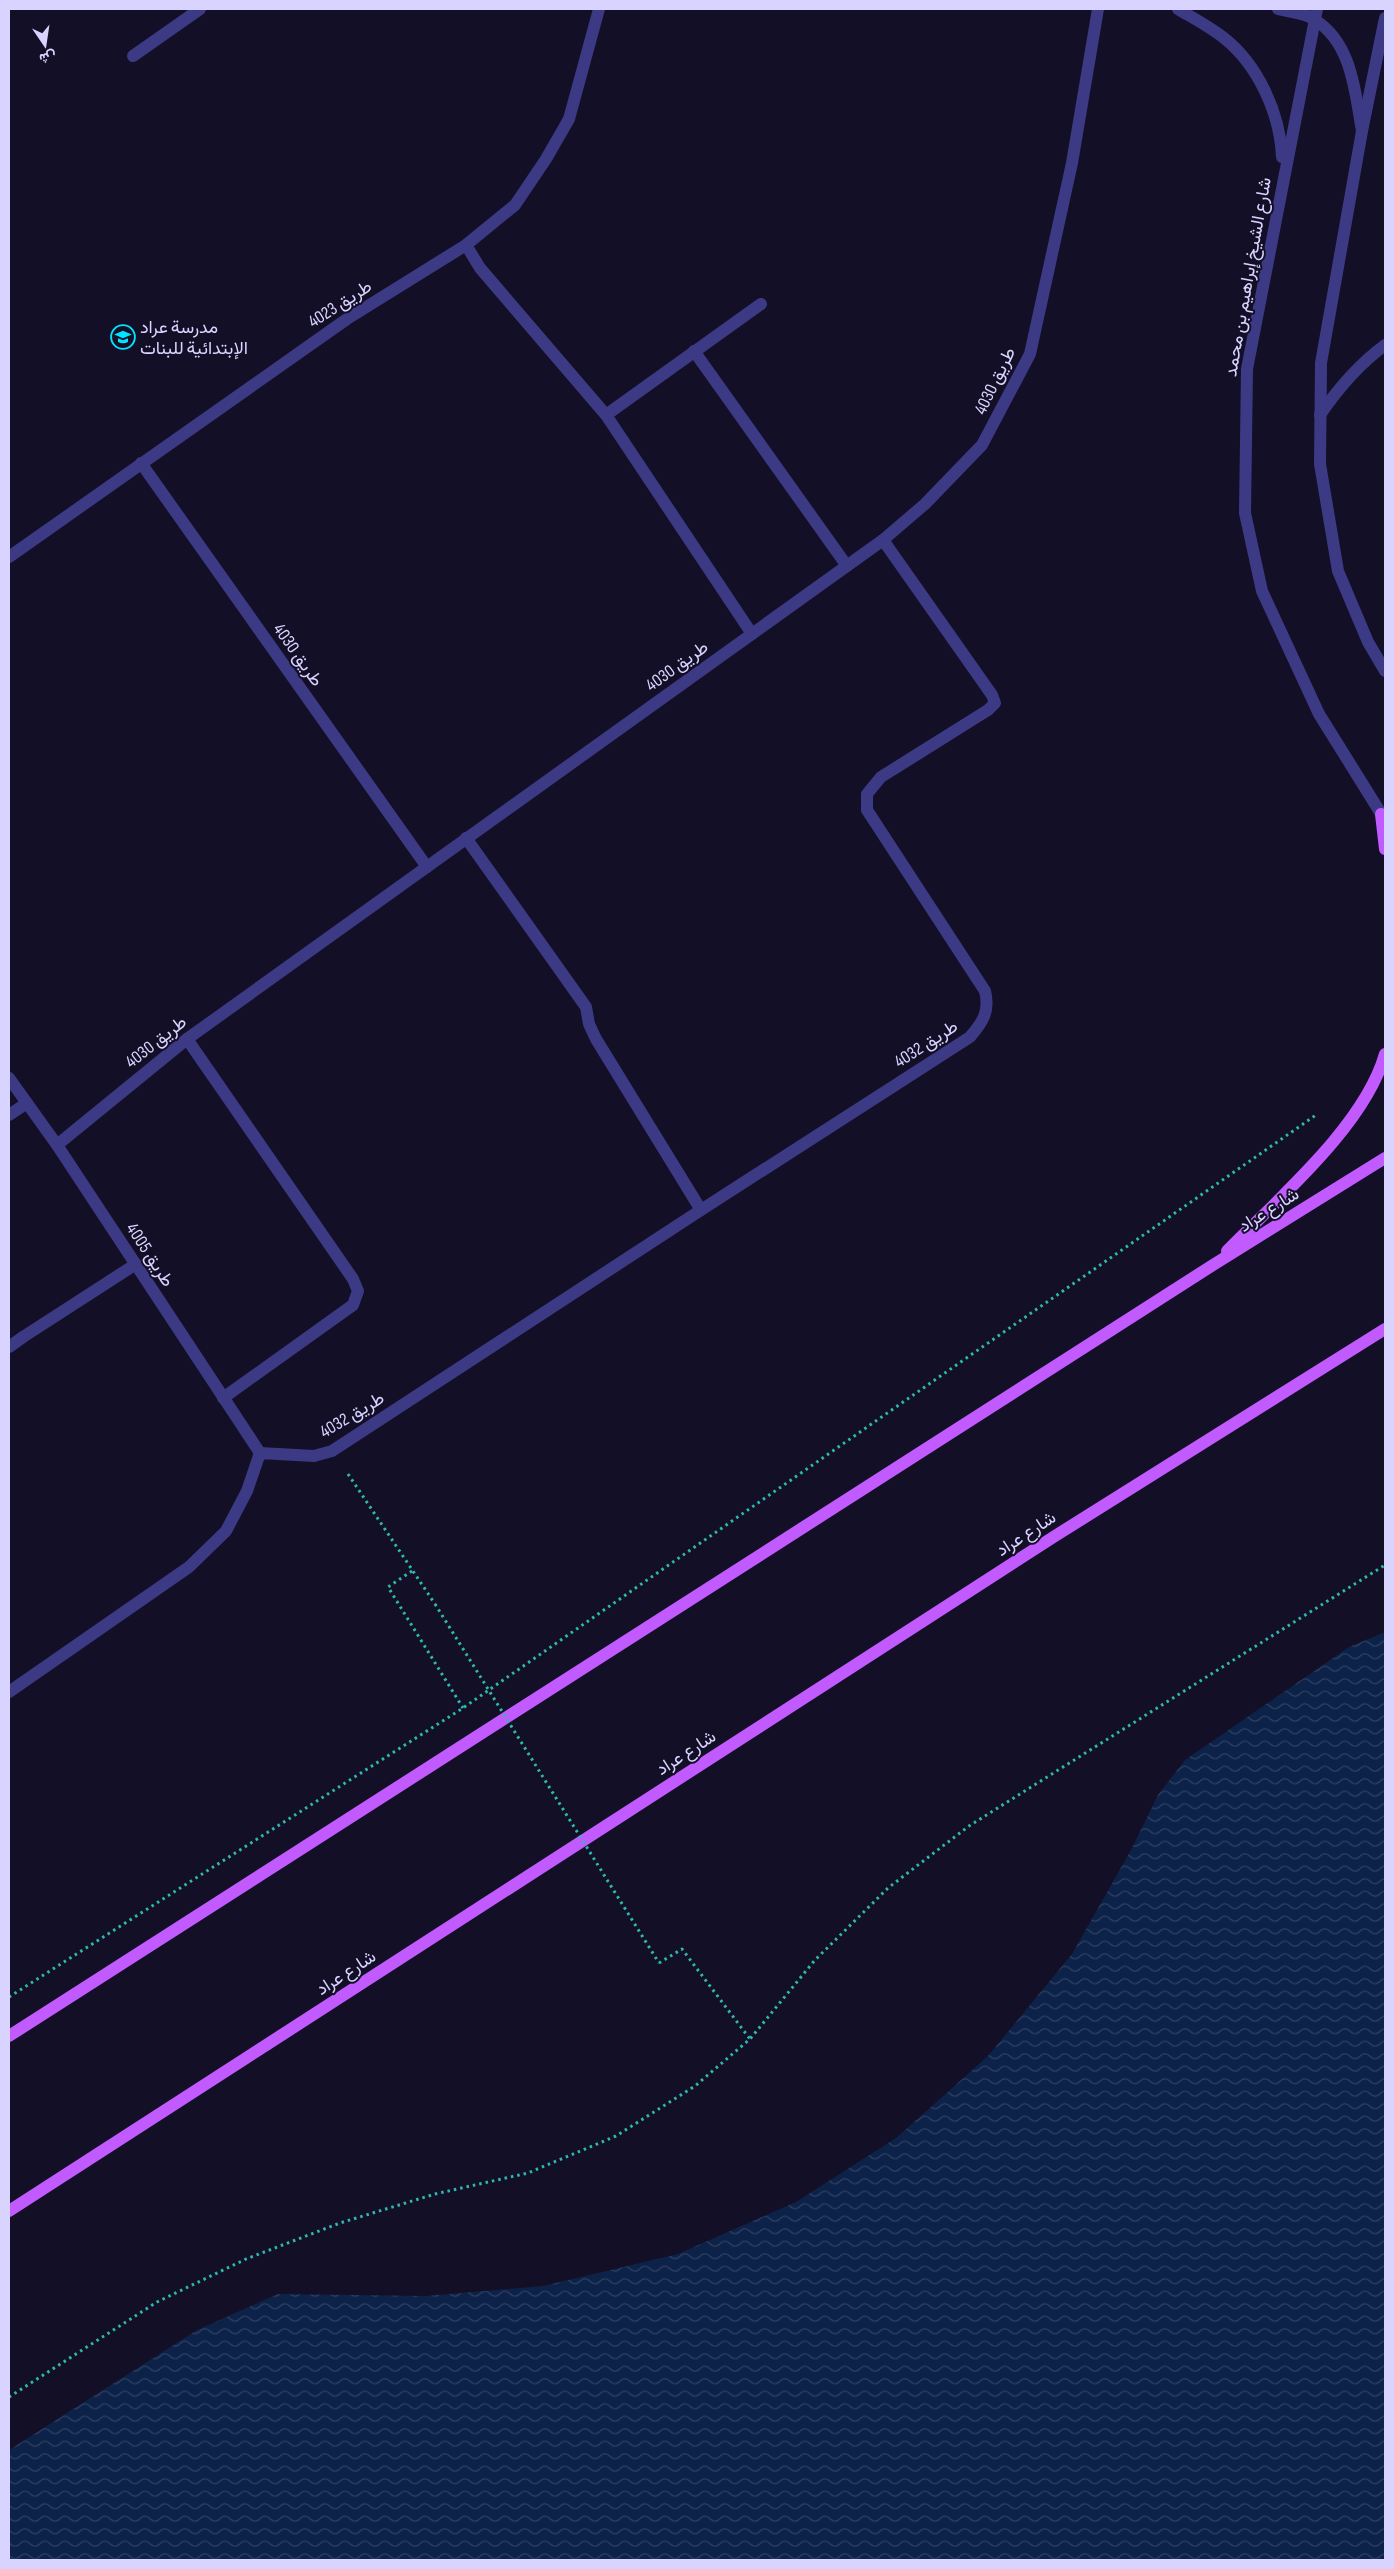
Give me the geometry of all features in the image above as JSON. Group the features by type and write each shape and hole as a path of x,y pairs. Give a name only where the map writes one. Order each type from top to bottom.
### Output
{"main road":[{"path":"1383,817 1385,849"},
{"path":"1214,1264 1335,1139 1361,1106 1381,1070 1385,1054"},
{"name":"شارع عراد","path":"9,2036 1214,1264 1385,1158"},
{"name":"شارع عراد","path":"9,2211 1055,1536 1385,1329"}],"street":[{"path":"133,56 200,9"},
{"name":"طريق 4023","path":"9,557 346,319 466,246 515,205 546,159 569,119 599,9"},
{"name":"طريق 4030","path":"57,1145 187,1039 883,540 924,504 982,445 1030,354 1072,163 1098,9"},
{"path":"1178,9 1224,38 1246,60 1262,86 1275,114 1282,144 1283,175"},
{"path":"1278,9 1316,14 1332,36 1346,59 1354,82 1362,131"},
{"name":"شارع الشيخ إبراهيم بن محمد","path":"1316,14 1283,175 1247,368 1245,513 1262,591 1266,600 1319,714 1383,817"},
{"path":"1385,18 1362,131 1321,363 1320,415 1320,464 1338,571 1368,642 1385,671"},
{"path":"466,246 480,268 606,415 752,634"},
{"path":"606,415 761,304"},
{"path":"1320,415 1340,386 1364,361 1385,345"},
{"path":"694,351 847,566"},
{"name":"طريق 4030","path":"141,463 427,867"},
{"name":"طريق 4032","path":"260,1453 314,1456 332,1451 701,1210 970,1038 986,1014 988,1003 985,990 867,810 867,794 882,777 995,704 992,695 883,540"},
{"path":"466,838 586,1007 589,1024 596,1039 701,1210"},
{"path":"187,1039 353,1279 358,1292 353,1305 223,1398"},
{"name":"طريق 4005","path":"9,1078 57,1145 260,1453"},
{"path":"9,1115 27,1103"},
{"path":"9,1347 136,1264"},
{"path":"9,1692 189,1568 226,1531 247,1490 260,1453"}],"path":[{"path":"9,1996 463,1708 1323,1110"},
{"path":"332,1451 436,1604 659,1963 682,1949 750,2039"},
{"path":"9,2397 156,2302 246,2259 340,2223 435,2194 528,2173 616,2136 695,2086 750,2039 815,1960 888,1888 968,1826 1385,1564"},
{"path":"412,1571 388,1586 463,1708"}],"water":[{"path":"1385,1632 1385,2560 9,2560 9,2450 197,2330 278,2294 426,2296 543,2286 678,2254 796,2202 896,2138 988,2056 1072,1954 1131,1850 1158,1795 1185,1760 1349,1647"}],"place":[{"name":"مدرسة عراد الإبتدائية للبنات","path":"123,337"}]}
